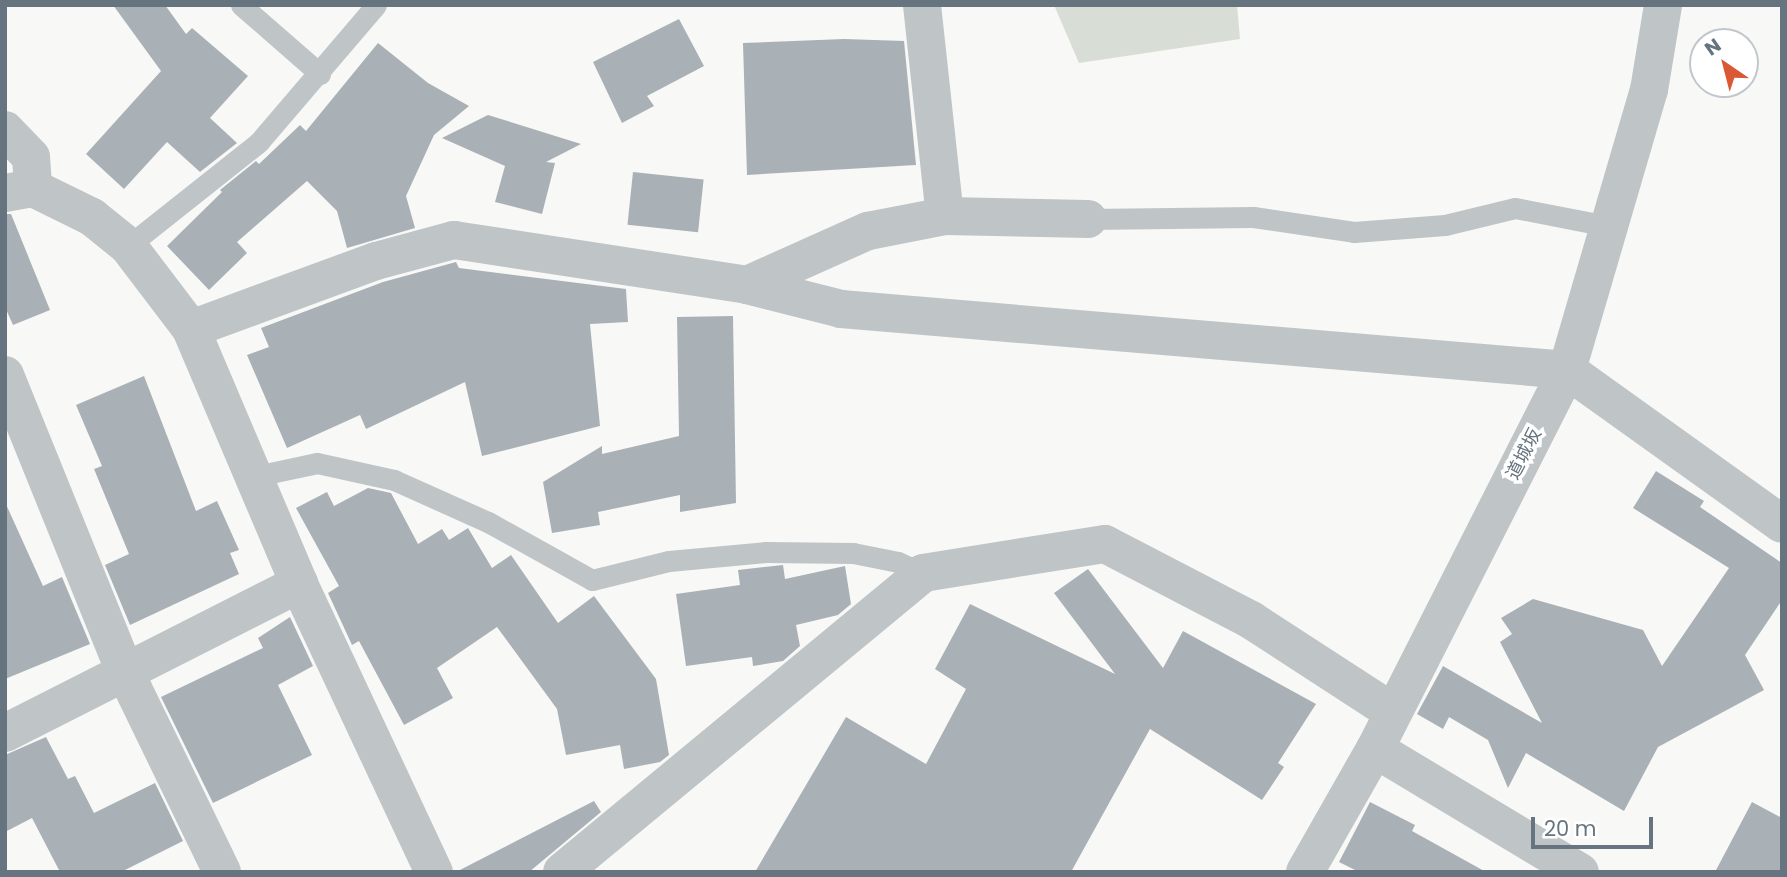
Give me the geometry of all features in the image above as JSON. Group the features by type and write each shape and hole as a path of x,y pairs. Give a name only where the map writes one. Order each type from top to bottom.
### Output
{"street":[{"path":"922,5 945,216"},
{"name":"道城坂","path":"1305,872 1375,749 1391,711 1567,370 1649,90 1663,5"},
{"path":"5,130 31,157 19,190 92,217 128,246 191,329 256,476 299,584 434,872"},
{"path":"747,285 868,231 945,216 1088,219"},
{"path":"191,329 376,261 454,240 747,285 841,309 1567,370 1782,524"},
{"path":"5,375 125,672 222,872"},
{"path":"562,872 923,573 1105,544 1251,620 1391,711"},
{"path":"5,733 299,584"},
{"path":"1375,749 1580,872"}],"lane":[{"path":"241,5 320,74"},
{"path":"128,246 259,142 320,74 376,5"},
{"path":"1088,219 1253,217 1354,232 1445,225 1515,208 1608,226"},
{"path":"256,476 317,463 394,480 488,522 592,580 669,561 766,552 853,553 898,562 923,573"}],"shaded area":[{"path":"1054,5 1237,5 1240,39 1079,63"}],"building":[{"path":"113,5 165,5 186,34 192,28 248,76 210,118 237,143 200,172 167,142 124,189 86,154 161,71"},
{"path":"679,19 704,66 647,96 654,106 622,123 593,62"},
{"path":"844,39 904,41 916,165 747,175 743,43"},
{"path":"378,43 428,83 469,106 434,135 406,196 415,228 347,248 337,211 307,181 237,242 247,253 209,290 167,246 222,192 220,190 256,161 259,164 300,125 306,131"},
{"path":"488,115 581,144 546,162 555,163 542,214 495,202 505,166 442,138"},
{"path":"633,172 704,179 698,232 627,225"},
{"path":"5,214 11,214 50,310 13,325 5,307"},
{"path":"456,262 459,268 626,289 628,322 590,324 600,426 482,456 465,382 366,429 360,415 287,448 247,355 269,347 261,328 383,282"},
{"path":"733,316 736,503 680,512 680,495 598,512 600,525 552,533 543,482 602,446 602,454 679,436 677,317"},
{"path":"144,376 196,511 217,501 239,550 230,553 239,574 130,625 105,565 129,554 94,469 102,466 76,405"},
{"path":"1656,471 1704,501 1700,507 1782,563 1782,600 1745,655 1764,690 1658,747 1624,811 1526,753 1508,788 1488,740 1449,717 1443,729 1417,714 1443,666 1542,723 1500,642 1512,634 1501,618 1533,599 1643,630 1662,666 1729,568 1633,508"},
{"path":"368,488 391,493 418,544 442,529 449,540 468,528 492,568 511,555 558,623 594,596 656,679 669,755 660,762 624,769 620,745 566,755 557,709 497,627 437,668 453,698 404,725 359,641 352,645 328,593 339,586 296,508 327,492 334,506"},
{"path":"5,502 43,586 62,577 90,644 5,679"},
{"path":"783,565 785,579 845,566 851,604 838,615 796,625 800,646 783,661 753,666 752,657 686,666 676,594 740,585 738,570"},
{"path":"1088,569 1163,668 1183,631 1316,704 1278,763 1284,767 1262,800 1150,729 1071,872 755,872 846,717 926,764 966,689 935,669 970,604 1115,674 1054,593"},
{"path":"290,617 313,666 278,685 312,755 213,803 161,697 263,648 258,638"},
{"path":"46,737 68,779 75,776 94,813 155,783 183,841 121,872 60,872 32,818 5,832 5,755"},
{"path":"594,801 601,812 529,872 456,872"},
{"path":"1370,802 1415,825 1412,831 1486,872 1359,872 1339,862"},
{"path":"1752,802 1782,818 1782,872 1715,872"}]}
